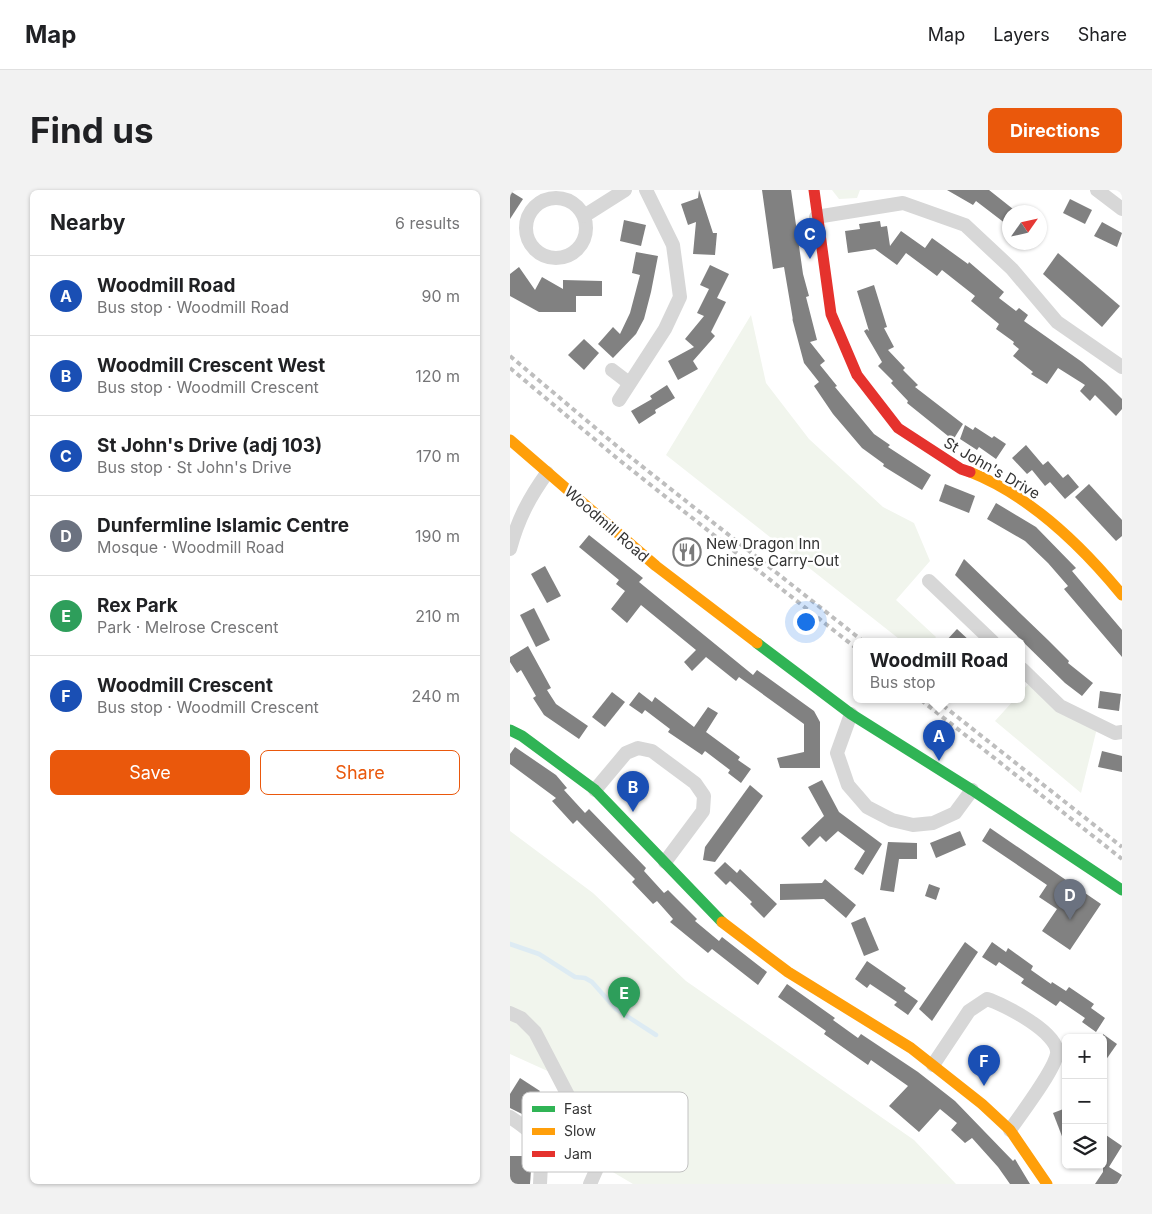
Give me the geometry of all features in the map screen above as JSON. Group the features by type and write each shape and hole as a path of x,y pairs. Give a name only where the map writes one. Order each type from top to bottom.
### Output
{"street":[{"path":"584,216 625,190"},
{"path":"619,400 665,330 680,297 673,245 646,190"},
{"name":"St John's Drive","path":"814,190 816,217 831,314 857,375 898,428 961,469 992,482 1029,504 1093,560 1122,595"},
{"path":"1097,190 1122,209"},
{"path":"556,198 568,201 579,209 584,216 585,237 572,254 558,258 549,257 537,251 529,241 527,233 528,217 534,208 542,202 556,198"},
{"path":"816,217 902,203 964,225 1012,269 1056,322 1122,367"},
{"path":"612,370 630,384"},
{"name":"Woodmill Road","path":"510,440 656,566 851,714 972,790 1122,890"},
{"path":"510,549 518,521 529,497 547,473"},
{"path":"929,581 989,638"},
{"path":"1025,673 1060,706 1115,733 1122,732"},
{"path":"851,714 837,753 848,786 867,807 892,820 913,825 933,823 954,813 972,790"},
{"path":"510,730 522,736 595,790 719,920 788,972 911,1048 982,1104 1010,1130 1048,1184"},
{"path":"595,790 626,752 638,748 652,751 695,783 704,796 703,811 665,862"},
{"path":"933,1065 969,1011 987,999 1002,1003 1034,1024 1055,1042 1057,1053 1050,1069 1010,1130"},
{"path":"510,1013 521,1018 535,1032 566,1092"},
{"path":"510,1117 522,1125"},
{"path":"590,1184 595,1172"}],"shaded area":[{"path":"832,190 860,190 857,198 839,199"},
{"path":"751,315 766,383 809,439 883,507 914,523 930,561 896,600 936,637 898,638 666,455"},
{"path":"1032,680 1098,724 1081,793 995,721 1011,703 1025,703 1025,688"},
{"path":"510,831 593,893 686,981 914,1140 956,1184 633,1184 613,1172 688,1172 688,1092 570,1092 563,1078 510,1054"}],"building":[{"path":"699,190 713,233 717,233 715,255 693,254 696,222 688,225 681,204 698,198"},
{"path":"762,190 791,190 803,274 809,296 806,297 817,340 810,342 825,361 820,365 837,386 835,387 874,434 890,445 888,447 931,475 922,490 883,466 884,464 862,448 833,414 814,386 819,382 804,363 792,318 793,320 784,267 773,269"},
{"path":"947,190 989,190 1008,205 1002,205 1002,221 976,201 973,205"},
{"path":"510,191 523,199 510,219"},
{"path":"1070,199 1092,210 1085,224 1063,213"},
{"path":"624,220 646,225 641,246 620,241"},
{"path":"880,221 881,227 887,226 890,246 901,231 925,248 932,238 968,264 969,262 1004,292 999,298 1016,311 1019,308 1028,315 1024,321 1082,362 1106,383 1122,399 1122,409 1116,416 1095,395 1090,401 1080,391 1085,385 1058,368 1047,384 1031,374 1033,372 1013,356 1019,349 1013,344 1014,342 996,329 999,324 971,301 975,296 942,270 937,276 906,253 897,265 875,249 848,253 845,231 860,229 859,224"},
{"path":"1102,222 1122,233 1117,247 1094,236"},
{"path":"636,252 658,256 651,292 644,319 636,334 613,358 598,344 613,327 620,334 630,313 640,275 632,273"},
{"path":"1058,253 1120,306 1102,327 1043,274"},
{"path":"710,265 729,274 717,298 726,302 711,332 715,336 693,361 698,369 678,380 668,361 694,347 685,339 704,316 697,313 709,289 700,285"},
{"path":"519,267 535,290 542,277 563,289 563,280 602,281 602,296 576,296 576,312 539,312 510,296 510,274"},
{"path":"874,285 887,327 884,328 894,347 888,350 905,368 903,370 918,385 915,387 963,424 953,440 907,403 908,401 891,383 893,381 878,366 882,362 864,331 867,329 869,331 857,291"},
{"path":"584,339 599,353 584,370 568,355"},
{"path":"667,385 675,398 655,410 656,413 639,424 631,411 652,399 650,396"},
{"path":"965,425 973,430 975,427 1006,444 996,459 979,447 977,450 960,439"},
{"path":"1026,445 1043,465 1048,461 1063,478 1068,474 1079,487 1065,499 1050,482 1045,486 1032,470 1027,474 1012,458"},
{"path":"945,484 975,496 969,513 939,501"},
{"path":"1089,484 1122,520 1122,536 1116,541 1075,497"},
{"path":"996,503 1036,527 1076,568 1072,571 1122,630 1122,657 1064,589 1068,586 1048,563 1025,541 987,519"},
{"path":"589,535 643,578 639,582 753,675 757,670 814,711 820,722 820,768 780,768 777,758 804,752 804,724 739,677 736,681 706,657 692,671 684,662 696,650 641,605 627,623 611,609 625,591 616,584 619,580 579,547"},
{"name":"New Dragon Inn Chinese Carry-Out","path":"681,540 700,555 692,565 674,550"},
{"path":"964,559 1069,661 1068,663 1093,683 1082,696 1065,683 1025,644 1025,638 1019,638 955,575"},
{"path":"545,566 561,596 547,603 531,574"},
{"path":"534,608 550,640 536,647 520,615"},
{"path":"957,629 967,638 949,638"},
{"path":"528,646 551,688 547,690 556,704 588,726 579,739 544,715 533,698 536,696 521,670 517,673 510,662 510,657"},
{"path":"1100,691 1121,694 1119,711 1098,708"},
{"path":"612,692 625,702 605,727 592,717"},
{"path":"639,692 652,702 655,697 694,727 708,707 718,713 706,732 740,757 738,760 751,769 741,783 728,773 730,770 705,751 702,755 668,732 670,729 645,710 642,714 629,705"},
{"path":"515,747 556,775 567,788 564,790 585,813 589,809 646,868 644,871 664,893 668,890 697,919 695,921 719,941 722,937 767,972 758,985 712,949 708,953 670,922 673,919 657,901 653,904 632,882 635,879 577,820 573,824 552,801 556,798 510,764 510,754"},
{"path":"1102,751 1122,756 1122,772 1098,767"},
{"path":"822,780 839,812 882,844 863,875 854,869 865,851 838,831 826,842 820,836 809,847 801,838 824,816 808,787"},
{"path":"750,785 763,796 715,862 703,860 705,847"},
{"path":"990,828 1101,904 1070,950 1042,931 1057,909 1039,897 1047,885 982,841"},
{"path":"960,831 966,845 936,858 930,843"},
{"path":"888,842 917,843 917,859 899,859 894,892 880,890"},
{"path":"725,862 737,873 740,869 777,904 764,918 750,904 752,902 730,881 726,885 714,873"},
{"path":"825,879 856,905 846,918 824,899 780,900 780,884 822,883"},
{"path":"929,884 940,888 936,900 925,896"},
{"path":"865,917 879,950 864,956 851,923"},
{"path":"965,942 978,952 932,1021 919,1009"},
{"path":"992,942 1006,952 1008,948 1033,966 1031,970 1051,984 1052,982 1066,991 1069,987 1094,1004 1091,1008 1105,1018 1096,1032 1082,1022 1085,1018 1060,1001 1056,1006 1021,983 1024,979 999,962 996,966 982,957"},
{"path":"867,961 906,988 904,991 918,1001 908,1015 894,1005 897,1002 870,984 867,988 855,979"},
{"path":"787,984 835,1018 833,1020 858,1038 861,1034 918,1072 955,1101 1013,1161 1015,1159 1030,1184 1010,1184 998,1167 972,1138 965,1143 951,1130 957,1123 940,1109 919,1132 889,1106 908,1086 871,1060 868,1065 824,1034 826,1031 778,997"},
{"path":"1107,1037 1117,1044 1107,1058"},
{"path":"520,1078 540,1091 522,1092 522,1114 510,1108 510,1094"},
{"path":"1062,1110 1062,1136 1053,1113"},
{"path":"1107,1136 1122,1146 1109,1167 1122,1175 1117,1184 1095,1184 1103,1169 1107,1169"},
{"path":"510,1156 522,1156 522,1172 531,1172 530,1184 510,1184"}],"waterway":[{"path":"510,944 539,954 575,977 585,978 592,982 616,1009 656,1035"}],"railway":[{"path":"510,356 624,452 859,638"},
{"path":"510,368 618,459 853,646"},
{"path":"925,703 1122,859"},
{"path":"940,703 1122,847"}],"traffic: fast":[{"path":"757,643 851,714 972,790 1122,890"},
{"path":"510,730 522,736 595,790 722,922"}],"traffic: slow":[{"path":"510,440 656,566 757,643"},
{"path":"970,472 1014,494 1054,524 1090,558 1122,595"},
{"path":"722,922 788,972 911,1048 982,1104 1010,1130 1047,1184"}],"traffic: jam":[{"path":"814,190 831,314 857,375 898,428 961,469 970,472"}],"place":[{"name":"St John's Drive (adj 103)","path":"810,259"},
{"name":"New Dragon Inn Chinese Carry-Out","path":"687,552"},
{"name":"Woodmill Road","path":"939,761"},
{"name":"Woodmill Crescent West","path":"633,812"},
{"name":"Dunfermline Islamic Centre","path":"1070,920"},
{"name":"Rex Park","path":"624,1018"},
{"name":"Woodmill Crescent","path":"984,1086"}]}
